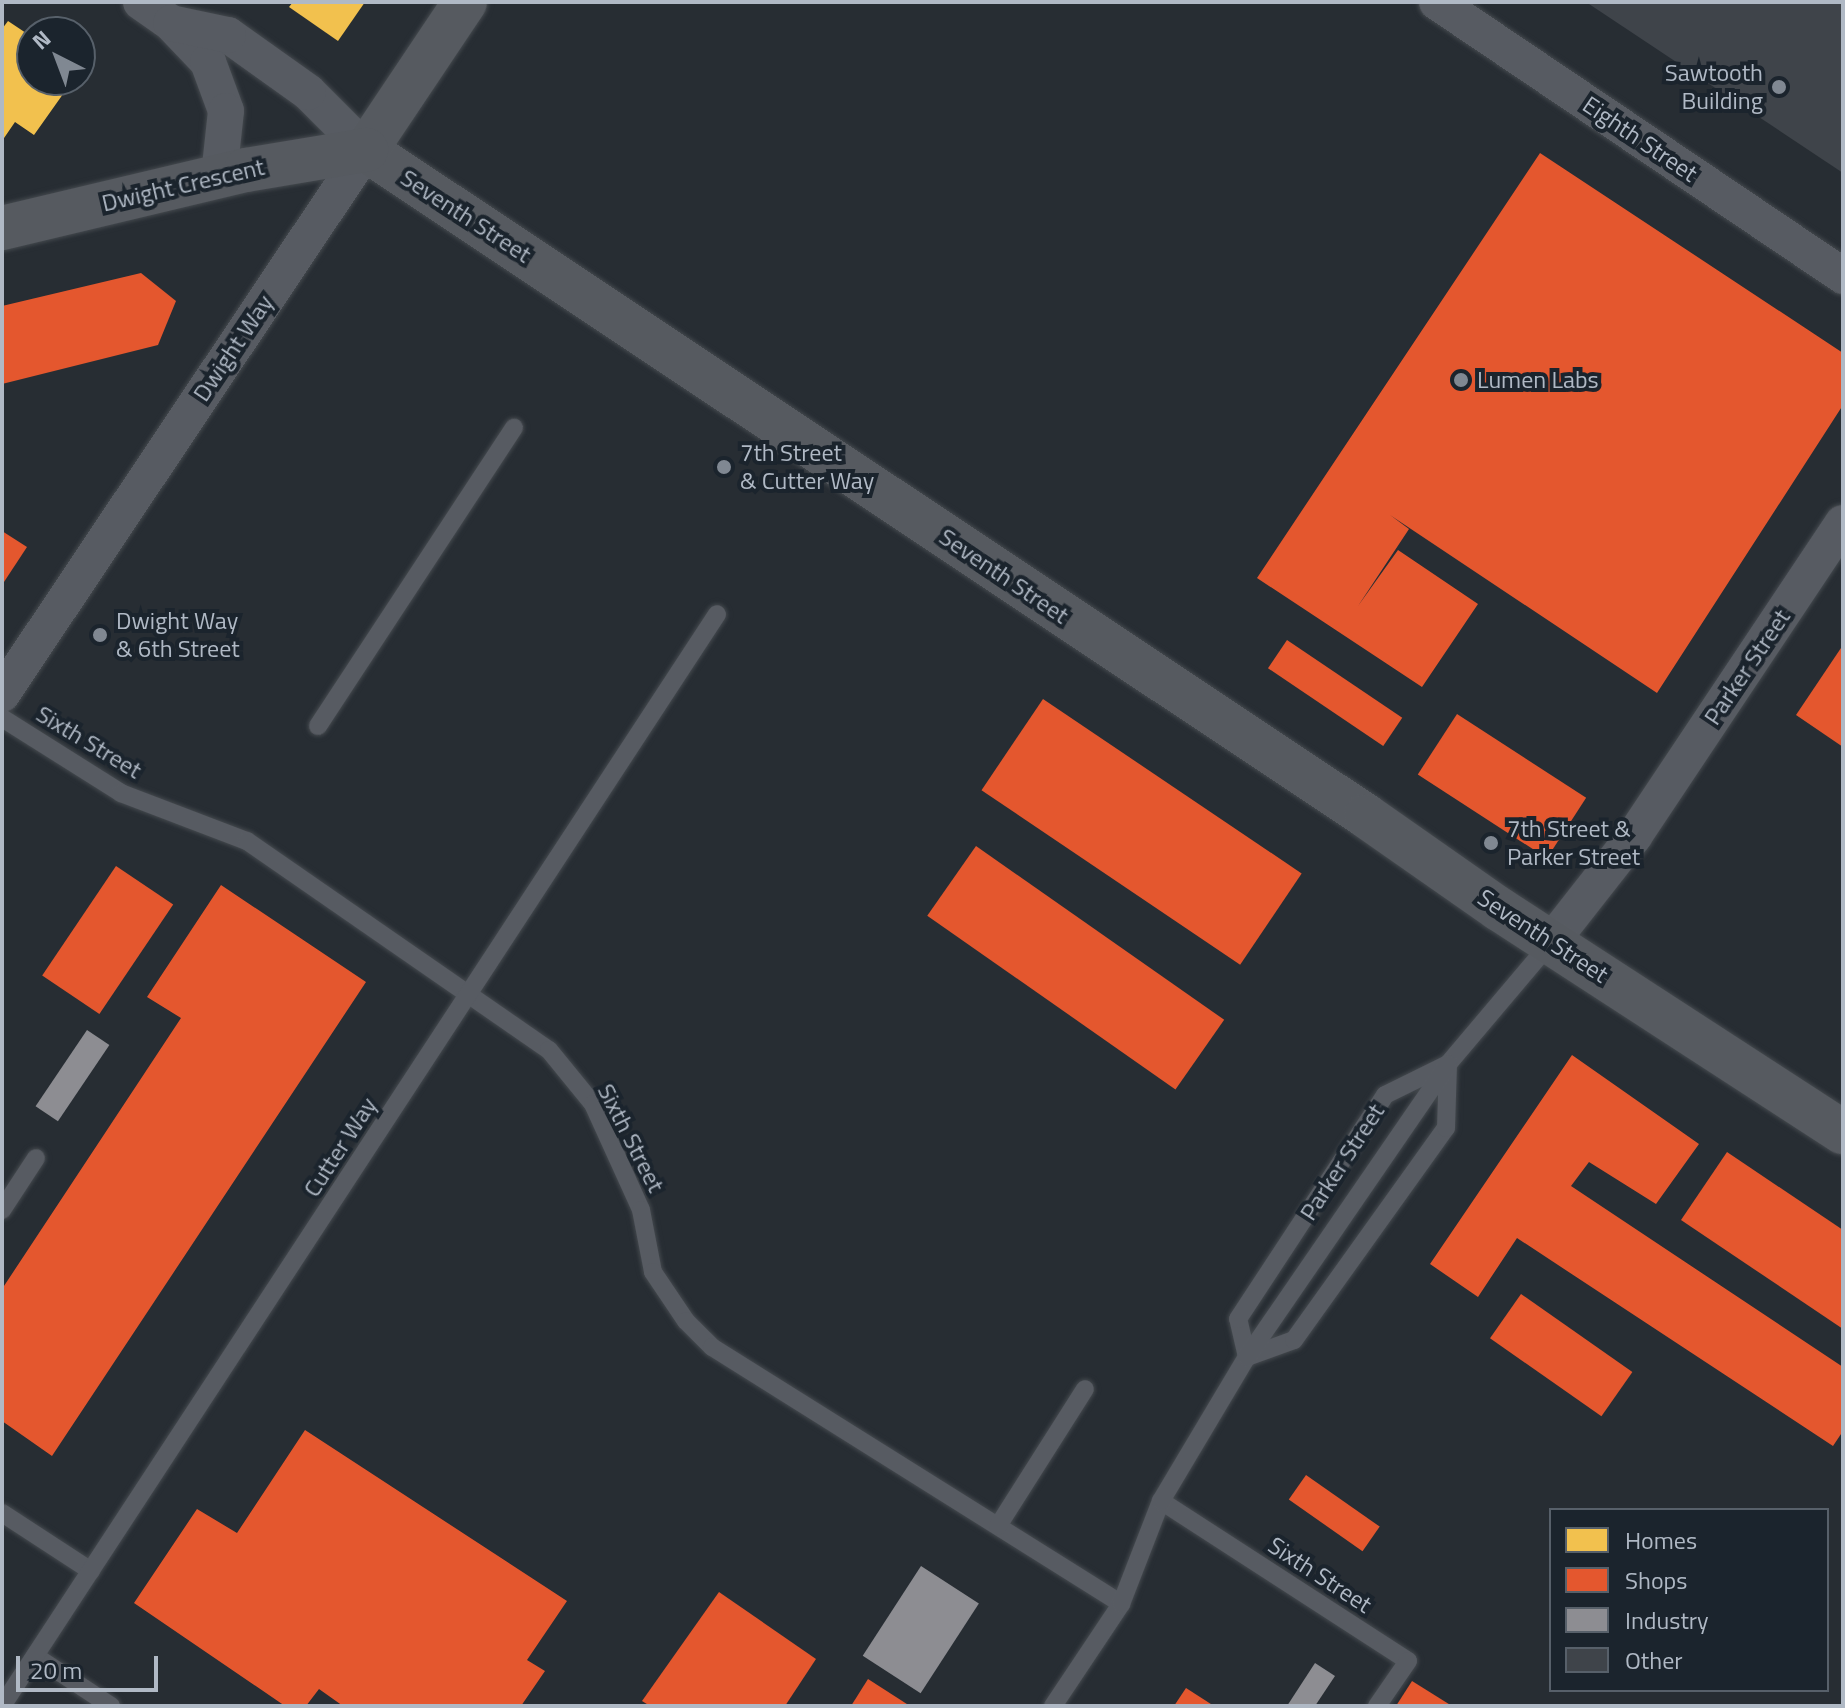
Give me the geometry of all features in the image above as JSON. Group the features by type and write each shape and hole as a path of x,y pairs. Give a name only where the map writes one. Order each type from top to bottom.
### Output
{"street":[{"name":"Seventh Street","path":"141,2 171,23 208,62 226,111 219,175"},
{"name":"Dwight Way","path":"2,694 465,2"},
{"name":"Eighth Street","path":"1437,2 1843,276"},
{"name":"Seventh Street","path":"171,23 228,35 308,92 366,150 1551,942 1843,1132"},
{"name":"Dwight Crescent","path":"2,228 219,175 366,150"},
{"name":"Parker Street","path":"1551,942 1634,836 1843,523"}],"lane":[{"path":"318,726 514,428"},
{"name":"Cutter Way","path":"2,1706 717,614"},
{"name":"Sixth Street","path":"2,718 121,793 247,841 549,1050 593,1104 641,1210 653,1272 686,1321 712,1347 1121,1604"},
{"name":"Parker Street","path":"1247,1357 1238,1319 1385,1095 1448,1064 1551,942"},
{"path":"1247,1357 1294,1340 1446,1128 1448,1064"},
{"path":"1053,1706 1121,1604 1161,1501 1247,1357 1448,1064"},
{"path":"2,1210 36,1158"},
{"path":"998,1526 1085,1389"},
{"name":"Sixth Street","path":"1161,1501 1408,1661 1377,1706"},
{"path":"2,1513 91,1571"},
{"path":"35,1656 111,1706"}],"building: Homes":[{"path":"293,2 365,2 338,41 289,7"},
{"path":"8,21 16,26 16,96 62,96 34,135 15,122 2,141 2,29"}],"building: Shops":[{"path":"1540,153 1843,353 1843,405 1657,693 1390,515 1409,529 1358,606 1398,550 1478,604 1422,687 1257,578"},
{"path":"141,273 176,301 158,345 2,384 2,306"},
{"path":"2,531 27,547 2,585"},
{"path":"1287,640 1402,718 1383,746 1268,668"},
{"path":"1843,645 1843,747 1796,715"},
{"path":"1043,699 1302,873 1240,965 981,790"},
{"path":"1457,714 1586,798 1547,858 1418,774"},
{"path":"976,846 1224,1020 1175,1089 927,916"},
{"path":"116,866 173,905 99,1014 42,975"},
{"path":"221,885 366,982 52,1456 2,1421 2,1289 181,1018 147,997"},
{"path":"1572,1055 1699,1144 1656,1204 1589,1162 1571,1186 1843,1367 1843,1431 1833,1446 1517,1238 1478,1297 1430,1264"},
{"path":"1727,1152 1843,1230 1843,1329 1681,1220"},
{"path":"1521,1294 1632,1372 1601,1416 1490,1338"},
{"path":"305,1430 567,1601 527,1660 545,1671 521,1706 343,1706 319,1689 306,1706 285,1706 134,1603 197,1509 237,1533"},
{"path":"1306,1475 1380,1527 1363,1551 1289,1500"},
{"path":"719,1592 816,1659 785,1706 650,1706 642,1701"},
{"path":"868,1679 910,1706 851,1706"},
{"path":"1412,1681 1452,1706 1396,1706"},
{"path":"1186,1688 1214,1706 1174,1706"}],"building: Industry":[{"path":"87,1030 109,1045 58,1121 36,1106"},
{"path":"921,1566 979,1604 921,1693 863,1656"},
{"path":"1315,1663 1335,1676 1315,1706 1287,1706"}],"building: Other":[{"name":"Sawtooth Building","path":"1586,2 1843,2 1843,173"}],"place":[{"name":"Sawtooth Building","path":"1779,87"},
{"name":"Lumen Labs","path":"1461,380"},
{"name":"7th Street & Cutter Way","path":"724,467"},
{"name":"Dwight Way & 6th Street","path":"100,635"},
{"name":"7th Street & Parker Street","path":"1491,843"}]}
